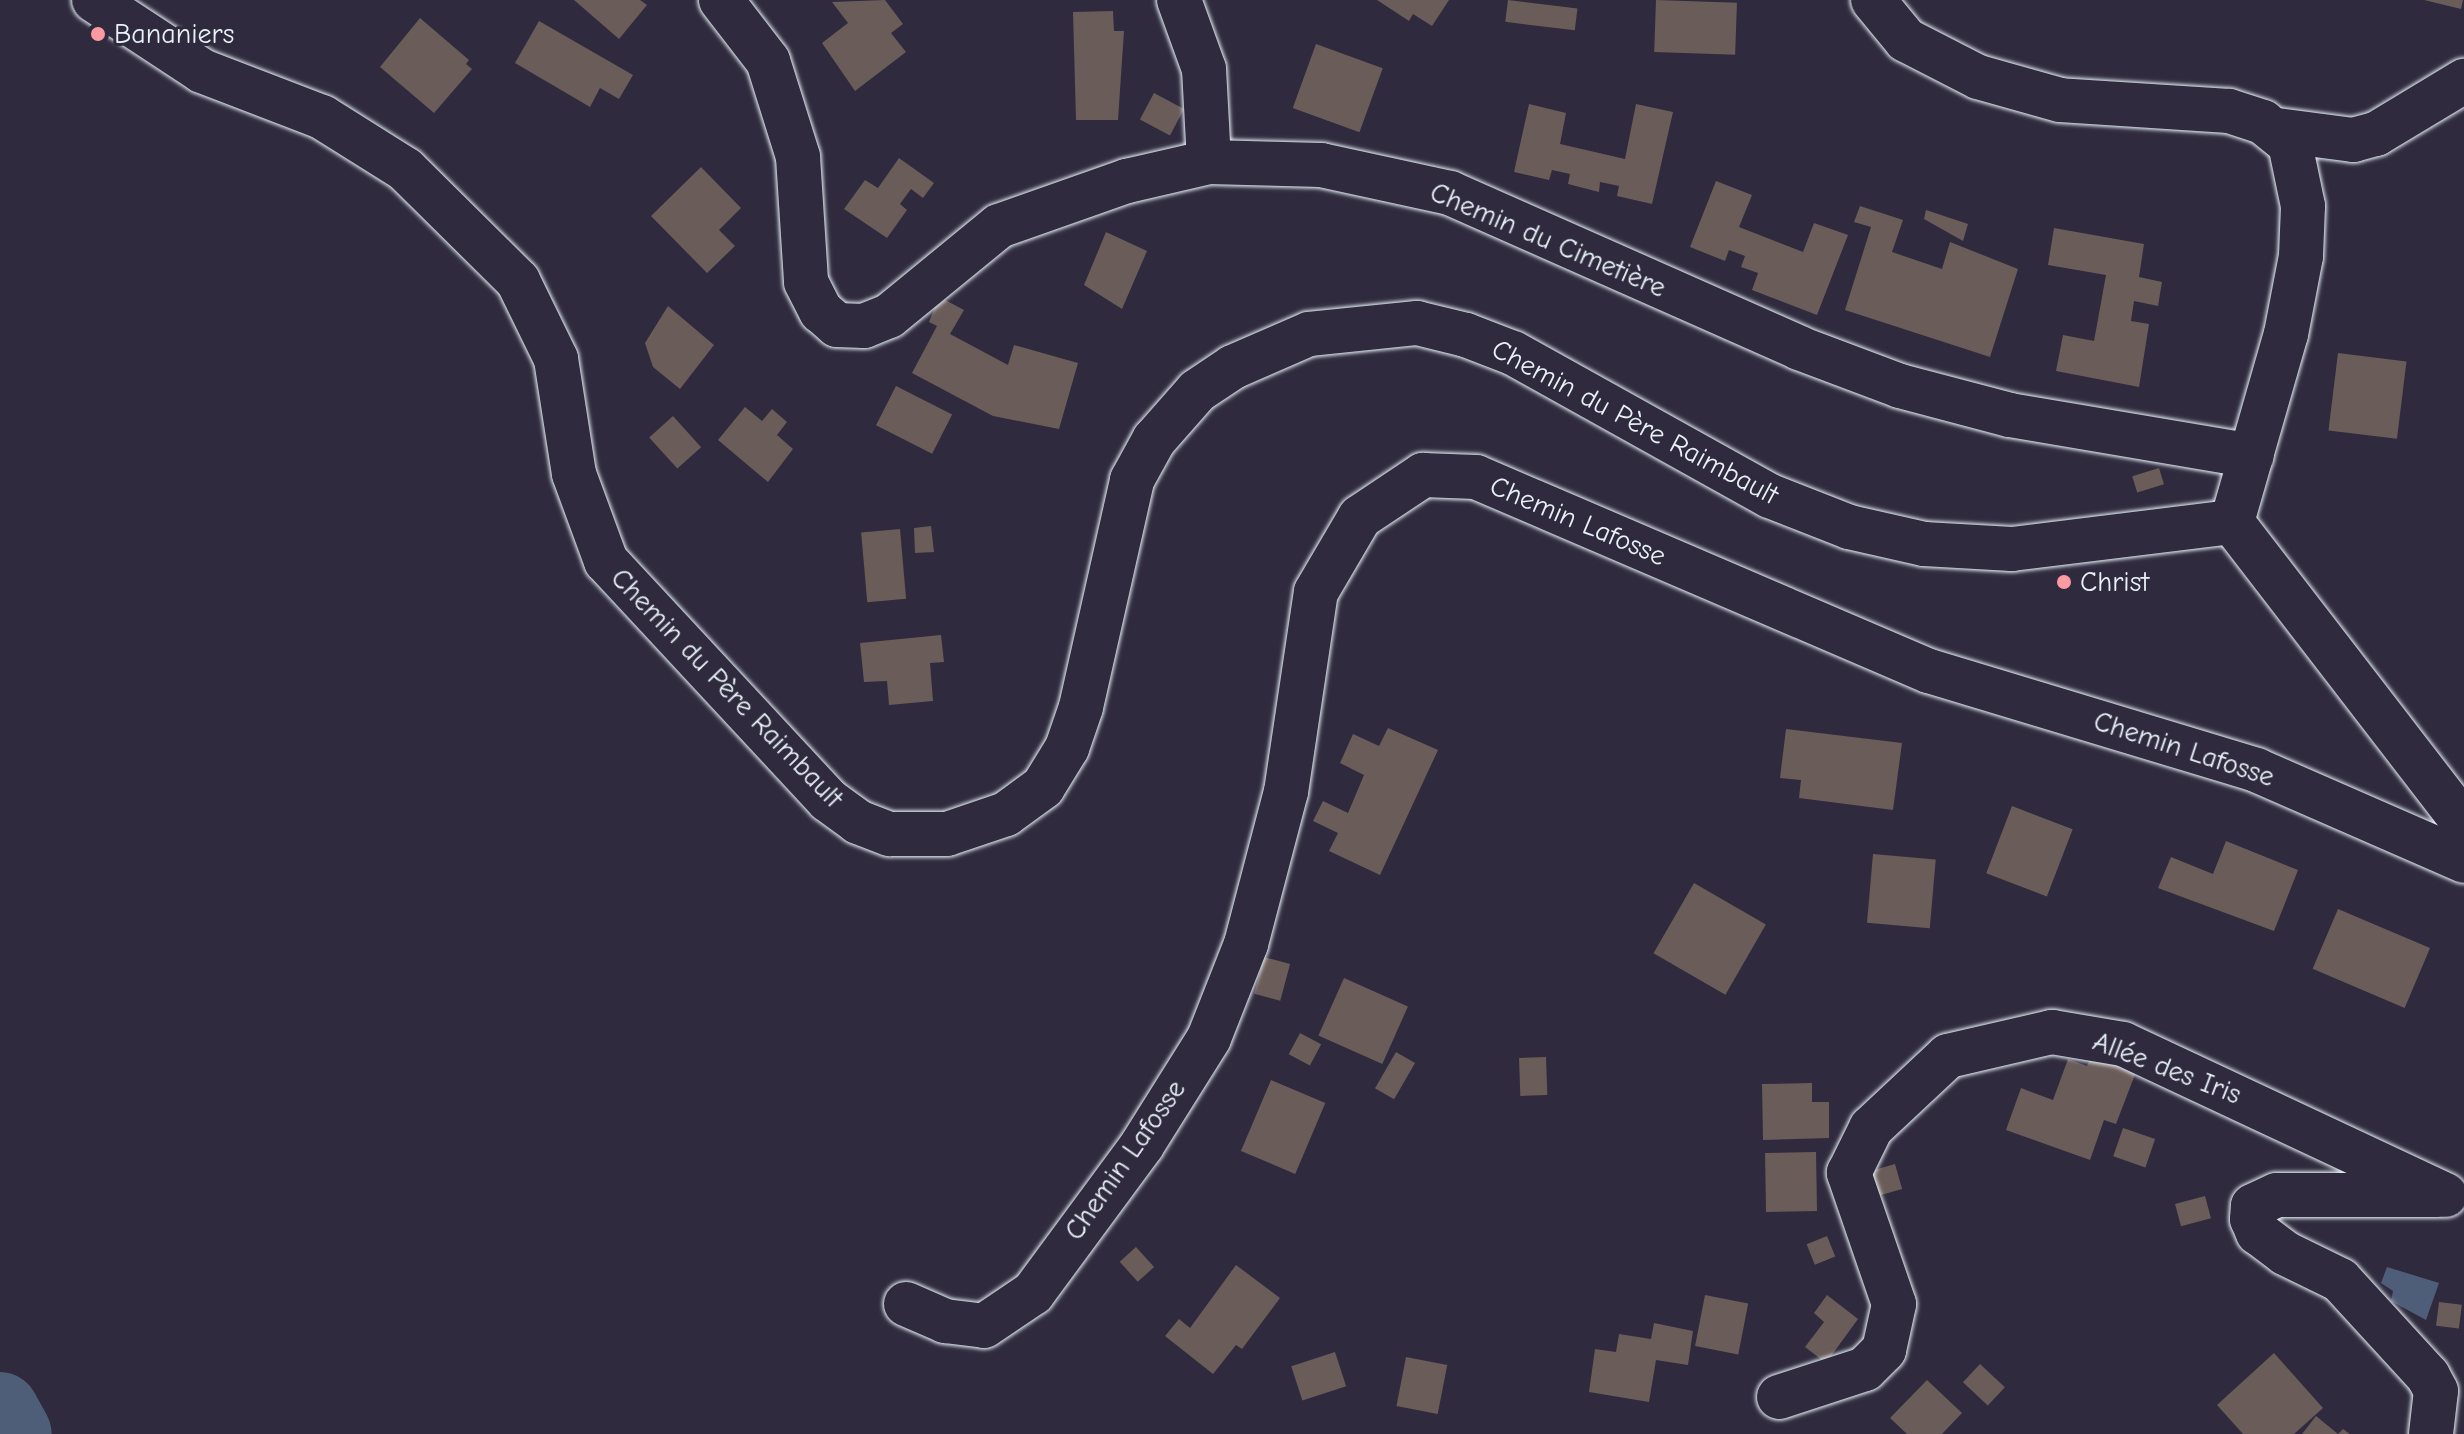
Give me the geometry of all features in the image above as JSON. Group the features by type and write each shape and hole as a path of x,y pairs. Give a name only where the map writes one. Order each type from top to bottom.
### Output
{"street":[{"name":"Chemin du Père Raimbault","path":"94,0 202,71 322,117 405,169 518,281 556,359 574,474 606,561 828,800 858,822 890,834 947,834 1006,814 1043,787 1067,748 1081,707 1132,480 1154,440 1197,391 1233,367 1309,334 1417,323 1466,335 1513,353 1770,496 1849,527 1924,544 2012,549 2232,522"},
{"name":"Chemin du Cimetière","path":"721,0 768,61 798,157 806,282 821,311 837,325 864,326 889,316 999,226 1127,181 1209,162 1321,165 1450,193 1799,348 1900,386 2010,415 2252,456"},
{"path":"1179,0 1204,69 1209,162"},
{"path":"1873,0 1906,40 1978,77 2060,100 2229,111 2277,130 2353,140 2376,134 2464,81"},
{"path":"2277,130 2298,168 2301,256 2252,456 2232,522 2464,823"},
{"name":"Chemin Lafosse","path":"906,1304 945,1321 984,1326 1033,1293 1151,1132 1209,1038 1246,944 1286,792 1316,592 1360,517 1423,475 1476,477 1929,671 2256,770 2464,861"},
{"name":"Allée des Iris","path":"1779,1397 1865,1369 1884,1350 1894,1304 1849,1173 1871,1128 1948,1056 2052,1032 2123,1044 2454,1194"},
{"name":"Allée des Iris","path":"2431,1434 2436,1391 2428,1376 2340,1280 2285,1253 2258,1233 2252,1219 2253,1206 2277,1195 2454,1194"}],"water":[{"path":"2387,1267 2439,1283 2426,1320 2391,1301 2393,1291 2381,1283"}],"building":[{"path":"574,0 640,0 647,5 619,39"},
{"path":"885,0 903,24 891,33 906,52 855,91 822,43 848,23 832,2"},
{"path":"1377,0 1449,0 1432,26 1413,14 1409,21"},
{"path":"1508,0 1577,9 1575,30 1505,22"},
{"path":"1656,0 1737,3 1735,55 1654,52"},
{"path":"2424,0 2463,0 2461,9"},
{"path":"1113,11 1114,31 1124,31 1118,120 1076,120 1073,12"},
{"path":"420,18 469,60 466,64 472,69 434,113 380,67"},
{"path":"539,21 633,75 619,99 600,88 590,107 515,63"},
{"path":"1316,44 1383,68 1359,132 1293,108"},
{"path":"1154,93 1184,109 1170,135 1140,119"},
{"path":"1529,104 1566,113 1560,144 1625,159 1636,104 1673,112 1652,204 1617,196 1619,186 1600,182 1599,192 1568,184 1570,174 1552,170 1549,180 1514,172"},
{"path":"899,158 934,183 923,198 911,189 900,204 907,210 887,238 844,209 865,180 878,188"},
{"path":"701,167 741,208 719,230 735,246 707,273 651,216"},
{"path":"1716,181 1752,195 1739,227 1803,252 1814,223 1848,235 1817,315 1752,290 1758,273 1741,267 1745,256 1729,250 1725,261 1690,247"},
{"path":"1860,206 1903,220 1892,252 1942,269 1950,242 2018,269 1990,357 1845,310 1871,227 1854,222"},
{"path":"1926,210 1968,224 1963,241 1924,219"},
{"path":"2054,228 2144,244 2139,277 2162,282 2158,306 2134,301 2131,321 2149,324 2139,387 2056,371 2063,335 2094,341 2106,275 2048,265"},
{"path":"1106,232 1147,251 1122,309 1084,285"},
{"path":"945,300 964,310 950,334 1008,365 1014,345 1078,363 1059,429 993,416 912,373 937,326 929,322 935,307"},
{"path":"668,306 714,345 680,389 653,367 645,343"},
{"path":"2338,353 2406,361 2397,439 2328,430"},
{"path":"896,386 952,415 932,454 876,425"},
{"path":"745,407 762,421 772,409 787,422 777,435 793,449 768,482 718,440"},
{"path":"673,416 701,447 677,469 649,437"},
{"path":"2159,468 2164,484 2137,492 2132,476"},
{"path":"931,526 934,552 915,553 914,528"},
{"path":"900,529 906,599 867,602 861,532"},
{"path":"941,635 944,662 930,663 933,701 889,705 887,681 864,682 860,643"},
{"path":"1388,728 1438,750 1380,875 1329,851 1338,833 1313,821 1323,801 1348,813 1364,775 1340,763 1353,734 1379,746"},
{"path":"1786,729 1902,743 1893,810 1799,798 1801,780 1780,778"},
{"path":"2012,806 2073,829 2047,897 1986,873"},
{"path":"2226,841 2298,870 2274,931 2158,888 2171,857 2213,874"},
{"path":"1873,854 1936,859 1930,928 1867,923"},
{"path":"1694,883 1766,925 1725,995 1654,953"},
{"path":"2338,909 2430,948 2405,1008 2313,969"},
{"path":"1264,957 1290,964 1280,1001 1254,994"},
{"path":"1344,978 1408,1006 1382,1064 1318,1036"},
{"path":"1300,1033 1321,1044 1310,1065 1289,1054"},
{"path":"2094,1048 2139,1064 2116,1124 2104,1120 2090,1160 2006,1130 2021,1088 2053,1100 2068,1059 2087,1066"},
{"path":"1396,1052 1415,1063 1394,1099 1375,1088"},
{"path":"1546,1057 1547,1095 1520,1096 1519,1058"},
{"path":"1271,1080 1325,1103 1295,1174 1241,1151"},
{"path":"1812,1083 1812,1102 1829,1102 1829,1138 1763,1140 1762,1084"},
{"path":"2123,1128 2155,1139 2145,1167 2113,1156"},
{"path":"1816,1152 1817,1211 1766,1212 1765,1153"},
{"path":"1895,1164 1902,1189 1872,1198 1865,1173"},
{"path":"2205,1196 2211,1218 2181,1226 2175,1204"},
{"path":"1827,1236 1835,1256 1815,1265 1807,1244"},
{"path":"1136,1247 1154,1267 1138,1282 1120,1262"},
{"path":"1236,1265 1280,1298 1242,1349 1236,1345 1213,1374 1165,1336 1179,1319 1190,1328"},
{"path":"1705,1295 1748,1303 1738,1354 1695,1346"},
{"path":"1827,1295 1858,1319 1826,1363 1805,1347 1824,1322 1814,1313"},
{"path":"2439,1302 2462,1305 2459,1329 2436,1326"},
{"path":"1654,1323 1693,1331 1688,1365 1656,1360 1649,1402 1589,1392 1595,1349 1616,1352 1619,1334 1651,1339"},
{"path":"1335,1352 1346,1386 1302,1400 1291,1366"},
{"path":"2274,1353 2323,1408 2294,1434 2243,1434 2217,1405"},
{"path":"1406,1357 1447,1365 1438,1414 1396,1406"},
{"path":"1980,1364 2005,1387 1988,1405 1963,1382"},
{"path":"1927,1380 1962,1413 1942,1434 1907,1434 1890,1418"},
{"path":"2316,1416 2338,1434 2302,1434"}],"waterway":[{"path":"0,1411 13,1434"}],"place":[{"name":"Bananiers","path":"98,34"},
{"name":"Christ","path":"2064,582"}]}
